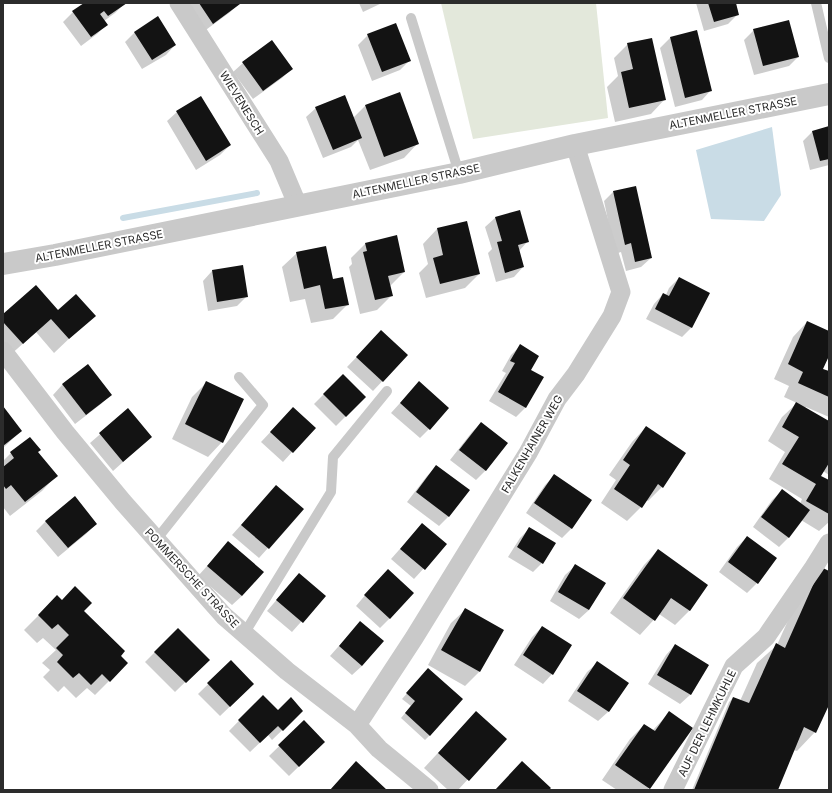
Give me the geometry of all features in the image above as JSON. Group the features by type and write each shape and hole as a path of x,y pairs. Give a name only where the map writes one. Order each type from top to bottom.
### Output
{"street":[{"name":"WIEVENESCH","path":"179,3 279,162 298,206"},
{"name":"ALTENMELLER STRASSE","path":"3,264 55,255 459,173 575,145 829,94"},
{"name":"FALKENHAINER WEG","path":"357,725 414,638 528,453 557,399 576,374 612,316 621,292 575,145"},
{"name":"POMMERSCHE STRASSE","path":"3,351 65,432 156,540 224,616 287,671 357,725 379,749 429,790"},
{"name":"AUF DER LEHMKUHLE","path":"673,790 734,666 766,637 829,543"}],"lane":[{"path":"816,3 829,58"},
{"path":"411,18 459,173"},
{"path":"156,540 263,405 239,377"},
{"path":"244,634 331,492 333,457 387,391"}],"shaded area":[{"path":"441,3 596,3 608,118 473,139"}],"water":[{"path":"772,127 781,195 764,221 711,219 696,150"}],"building":[{"path":"84,3 127,3 108,16 104,11 100,14 108,25 91,37 72,11"},
{"path":"199,3 239,3 240,4 213,24"},
{"path":"708,3 736,3 739,15 714,22"},
{"path":"158,16 176,45 152,60 134,32"},
{"path":"789,20 799,57 763,66 753,29"},
{"path":"396,23 411,61 382,72 367,34"},
{"path":"697,30 712,91 685,98 670,37"},
{"path":"652,38 666,100 629,108 621,72 633,69 627,43"},
{"path":"272,40 293,69 263,91 242,62"},
{"path":"400,92 419,144 384,157 365,105"},
{"path":"345,95 362,138 333,150 315,107"},
{"path":"201,96 231,145 206,161 176,111"},
{"path":"829,126 829,159 820,161 812,131"},
{"path":"636,186 652,258 635,262 631,243 625,245 613,191"},
{"path":"520,210 529,242 518,245 524,267 505,273 497,242 502,241 495,217"},
{"path":"467,221 480,274 440,284 433,258 443,255 437,228"},
{"path":"397,235 405,272 388,276 393,296 375,300 363,252 367,251 365,243"},
{"path":"326,246 333,279 343,277 349,305 325,309 320,285 304,289 296,252"},
{"path":"243,265 248,297 217,302 212,270"},
{"path":"679,277 710,293 692,328 655,309 663,293 669,296"},
{"path":"36,285 58,310 76,294 96,316 69,339 51,319 23,344 3,322 3,314"},
{"path":"807,321 829,331 829,356 823,369 829,371 829,397 798,383 803,372 788,364"},
{"path":"381,330 408,355 383,382 356,357"},
{"path":"520,344 539,356 531,370 544,377 526,408 498,392 515,363 510,361"},
{"path":"88,364 112,395 86,415 62,384"},
{"path":"343,374 366,397 346,417 323,394"},
{"path":"206,381 244,399 223,443 185,424"},
{"path":"419,381 449,408 430,430 400,403"},
{"path":"796,402 829,421 829,463 821,476 829,480 829,514 806,501 816,484 782,464 799,437 782,427"},
{"path":"3,406 22,431 3,446"},
{"path":"293,407 316,428 293,453 270,432"},
{"path":"128,408 152,437 123,462 99,433"},
{"path":"481,422 508,443 486,471 459,450"},
{"path":"646,426 686,453 663,488 658,484 642,508 614,489 630,465 623,460"},
{"path":"30,437 41,450 38,452 58,476 25,502 11,485 6,489 3,485 3,467 14,458 10,452"},
{"path":"436,465 470,490 449,517 416,492"},
{"path":"554,474 592,500 572,529 534,503"},
{"path":"276,485 304,509 269,549 241,525"},
{"path":"782,489 810,510 789,538 761,517"},
{"path":"75,496 97,524 68,548 45,521"},
{"path":"422,523 447,544 425,570 400,549"},
{"path":"529,527 556,543 543,564 517,547"},
{"path":"747,536 777,558 758,584 728,562"},
{"path":"228,541 264,572 242,596 207,566"},
{"path":"658,549 708,585 690,611 671,598 655,621 623,598"},
{"path":"575,564 606,583 589,610 558,592"},
{"path":"821,567 829,571 829,705 816,733 804,727 778,790 694,790 733,697 749,703 776,643 785,648"},
{"path":"388,569 414,593 390,619 364,595"},
{"path":"299,573 326,596 303,623 276,600"},
{"path":"75,586 92,603 84,611 125,651 121,656 128,663 110,682 102,674 91,685 79,673 73,678 57,662 63,655 56,648 69,635 58,624 52,629 38,615 57,595 62,600"},
{"path":"465,608 504,630 480,672 441,650"},
{"path":"360,621 384,641 362,666 339,646"},
{"path":"542,626 572,645 553,675 523,655"},
{"path":"178,628 210,660 186,683 154,652"},
{"path":"675,644 709,665 691,695 657,675"},
{"path":"231,660 254,684 230,707 207,683"},
{"path":"597,661 629,683 609,712 577,691"},
{"path":"428,668 463,699 430,736 405,713 415,701 406,693"},
{"path":"263,695 278,710 291,697 303,711 283,731 278,726 260,743 238,720"},
{"path":"476,711 507,739 469,781 438,753"},
{"path":"669,711 693,728 650,789 615,765 644,724 655,731"},
{"path":"304,720 325,742 299,767 278,745"},
{"path":"356,761 387,790 330,790"},
{"path":"522,761 551,788 549,790 495,790"}],"waterway":[{"path":"123,218 257,193"}]}
